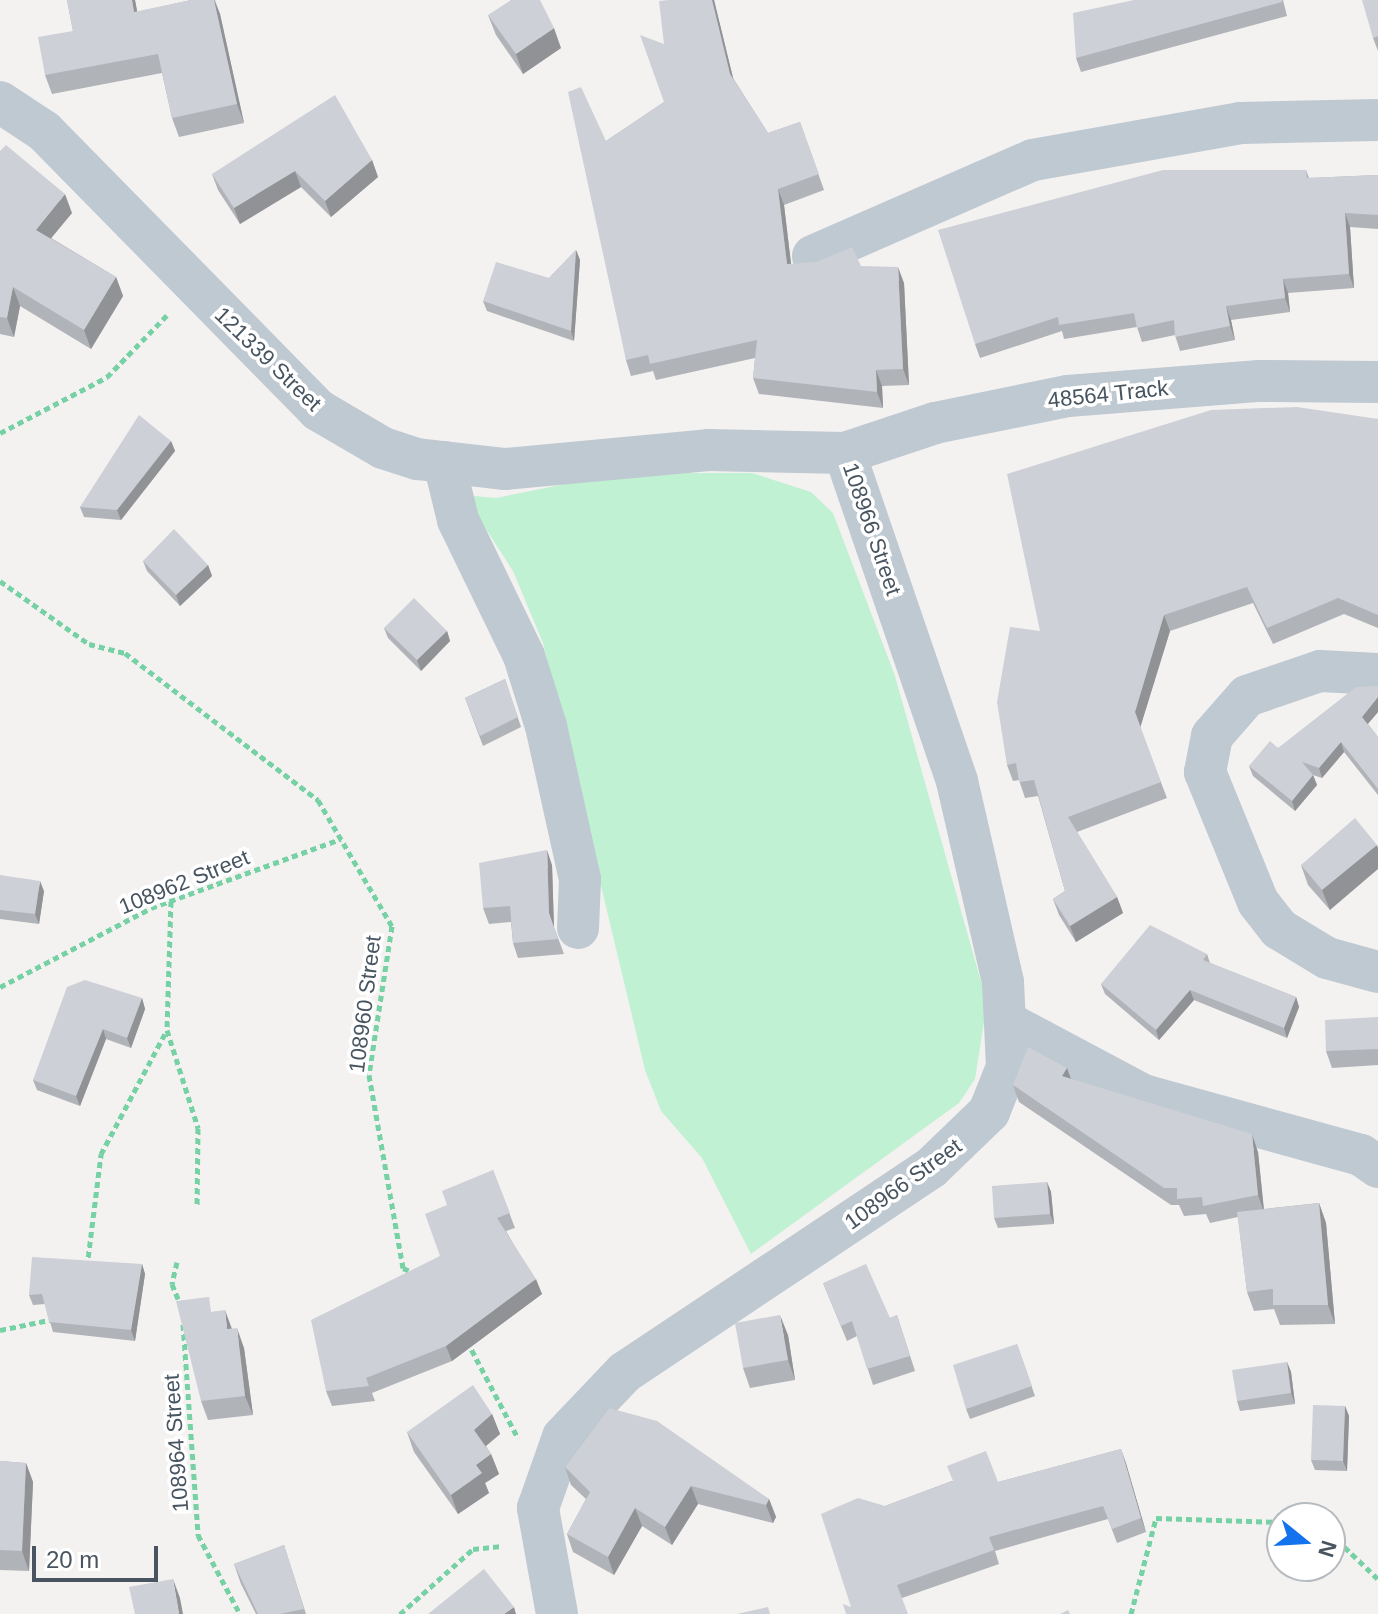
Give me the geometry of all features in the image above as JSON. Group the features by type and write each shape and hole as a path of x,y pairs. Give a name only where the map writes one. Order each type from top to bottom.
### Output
{"street":[{"name":"121339 Street","path":"0,102 44,131 318,410 383,448 444,462 505,469 708,450 845,453"},
{"path":"813,256 1033,160 1241,123 1378,120"},
{"name":"48564 Track","path":"845,453 935,423 1068,396 1259,381 1378,382"},
{"name":"108966 Street","path":"557,1614 539,1542 546,1472 563,1437 625,1372 973,1133 1000,1091 1010,1024 949,754 845,453"},
{"path":"444,462 458,520 524,656 546,726 580,879 578,928"},
{"path":"1378,674 1320,671 1247,696 1212,736 1205,772 1258,902 1279,929 1327,958 1378,972"},
{"path":"1010,1024 1143,1095 1361,1155 1378,1167"}],"path":[{"path":"0,433 107,377 194,286"},
{"name":"108960 Street","path":"0,581 89,644 125,653 208,712 318,800 392,926 369,1075 403,1268 426,1278"},
{"name":"108962 Street","path":"0,987 171,901 341,839"},
{"path":"171,901 167,1030 198,1128 197,1206"},
{"path":"86,1285 101,1154 167,1030"},
{"name":"108964 Street","path":"177,1262 172,1284 183,1325 198,1535 240,1614"},
{"path":"0,1330 60,1318"},
{"path":"465,1336 512,1432 546,1472"},
{"path":"1131,1614 1156,1518 1266,1521"},
{"path":"400,1614 473,1549 539,1542"},
{"path":"1346,1548 1378,1579"}],"green space":[{"path":"620,473 752,473 811,492 833,513 895,676 987,1003 975,1079 959,1103 751,1254 702,1158 661,1111 645,1070 543,643 513,571 464,495 496,498"}],"building":[{"path":"67,0 132,0 134,12 191,0 214,0 237,104 172,118 158,54 45,75 38,37 73,31"},
{"path":"511,0 540,0 554,28 516,54 488,15"},
{"path":"712,0 730,74 768,133 800,122 819,174 778,189 787,264 816,262 852,247 861,266 898,267 903,369 876,370 877,392 753,378 757,340 650,364 648,355 626,360 568,92 581,87 606,141 664,102 640,35 664,44 659,1"},
{"path":"1134,0 1282,2 1076,58 1073,13"},
{"path":"1362,0 1378,0 1378,36 1373,38"},
{"path":"335,95 372,160 325,201 295,171 234,208 212,174"},
{"path":"6,145 65,194 36,230 116,277 84,330 13,287 7,318 0,317 0,151"},
{"path":"1163,170 1306,170 1307,178 1378,175 1378,215 1345,213 1349,274 1283,279 1285,298 1226,306 1230,326 1175,337 1174,320 1137,328 1134,313 1059,325 1058,317 975,344 938,230"},
{"path":"576,250 571,331 483,301 496,262 549,278"},
{"path":"1297,407 1378,419 1378,615 1338,598 1267,628 1247,587 1164,615 1135,712 1161,782 1068,817 1117,897 1070,926 1053,899 1065,891 1034,780 1019,782 1016,763 1007,765 997,702 1010,627 1040,631 1007,474 1211,410"},
{"path":"139,415 171,441 117,510 80,507"},
{"path":"174,529 208,565 176,595 143,561"},
{"path":"414,598 447,631 417,660 384,628"},
{"path":"505,679 518,717 480,736 465,698"},
{"path":"1378,686 1378,697 1362,717 1378,737 1378,789 1341,742 1319,768 1302,762 1313,775 1292,801 1249,766 1270,741 1278,748 1356,687"},
{"path":"1355,818 1377,845 1322,890 1301,865"},
{"path":"547,850 549,913 558,939 513,943 510,906 483,908 479,863"},
{"path":"0,875 40,881 35,914 0,910"},
{"path":"1150,925 1207,954 1203,960 1296,997 1284,1028 1190,990 1156,1030 1101,984"},
{"path":"85,980 142,998 127,1038 103,1029 76,1096 33,1080 67,987"},
{"path":"1378,1017 1378,1049 1326,1051 1325,1020"},
{"path":"1028,1047 1067,1068 1062,1076 1252,1134 1258,1195 1203,1206 1202,1197 1177,1199 1177,1188 1164,1188 1013,1085"},
{"path":"493,1170 510,1213 497,1218 536,1279 446,1346 366,1378 369,1386 326,1391 311,1320 440,1256 425,1214 447,1205 442,1191"},
{"path":"1047,1182 1050,1214 994,1218 992,1186"},
{"path":"1319,1203 1328,1305 1273,1305 1273,1289 1247,1292 1237,1212"},
{"path":"32,1257 142,1264 131,1330 49,1322 42,1294 29,1295"},
{"path":"866,1264 890,1318 897,1315 910,1356 867,1369 852,1321 841,1326 823,1283"},
{"path":"209,1297 211,1312 225,1310 227,1329 237,1328 245,1396 201,1401 176,1301"},
{"path":"780,1315 788,1360 743,1368 735,1323"},
{"path":"1017,1344 1032,1386 966,1409 953,1365"},
{"path":"1287,1362 1291,1393 1237,1401 1232,1370"},
{"path":"473,1385 492,1414 474,1430 491,1454 476,1465 482,1473 451,1495 407,1432"},
{"path":"1313,1405 1345,1406 1343,1461 1311,1460"},
{"path":"609,1408 657,1421 769,1499 766,1505 691,1486 665,1527 635,1508 608,1557 567,1534 590,1492 565,1467"},
{"path":"1121,1449 1141,1518 1112,1529 1103,1506 989,1537 994,1550 897,1585 908,1614 846,1614 843,1604 851,1607 821,1514 858,1498 885,1506 953,1481 947,1466 986,1451 998,1482"},
{"path":"0,1461 26,1463 22,1551 0,1550"},
{"path":"284,1545 304,1609 258,1614 234,1564"},
{"path":"484,1569 514,1607 504,1614 428,1614"},
{"path":"173,1579 179,1614 135,1614 129,1587"},
{"path":"768,1607 770,1614 737,1614"}]}
